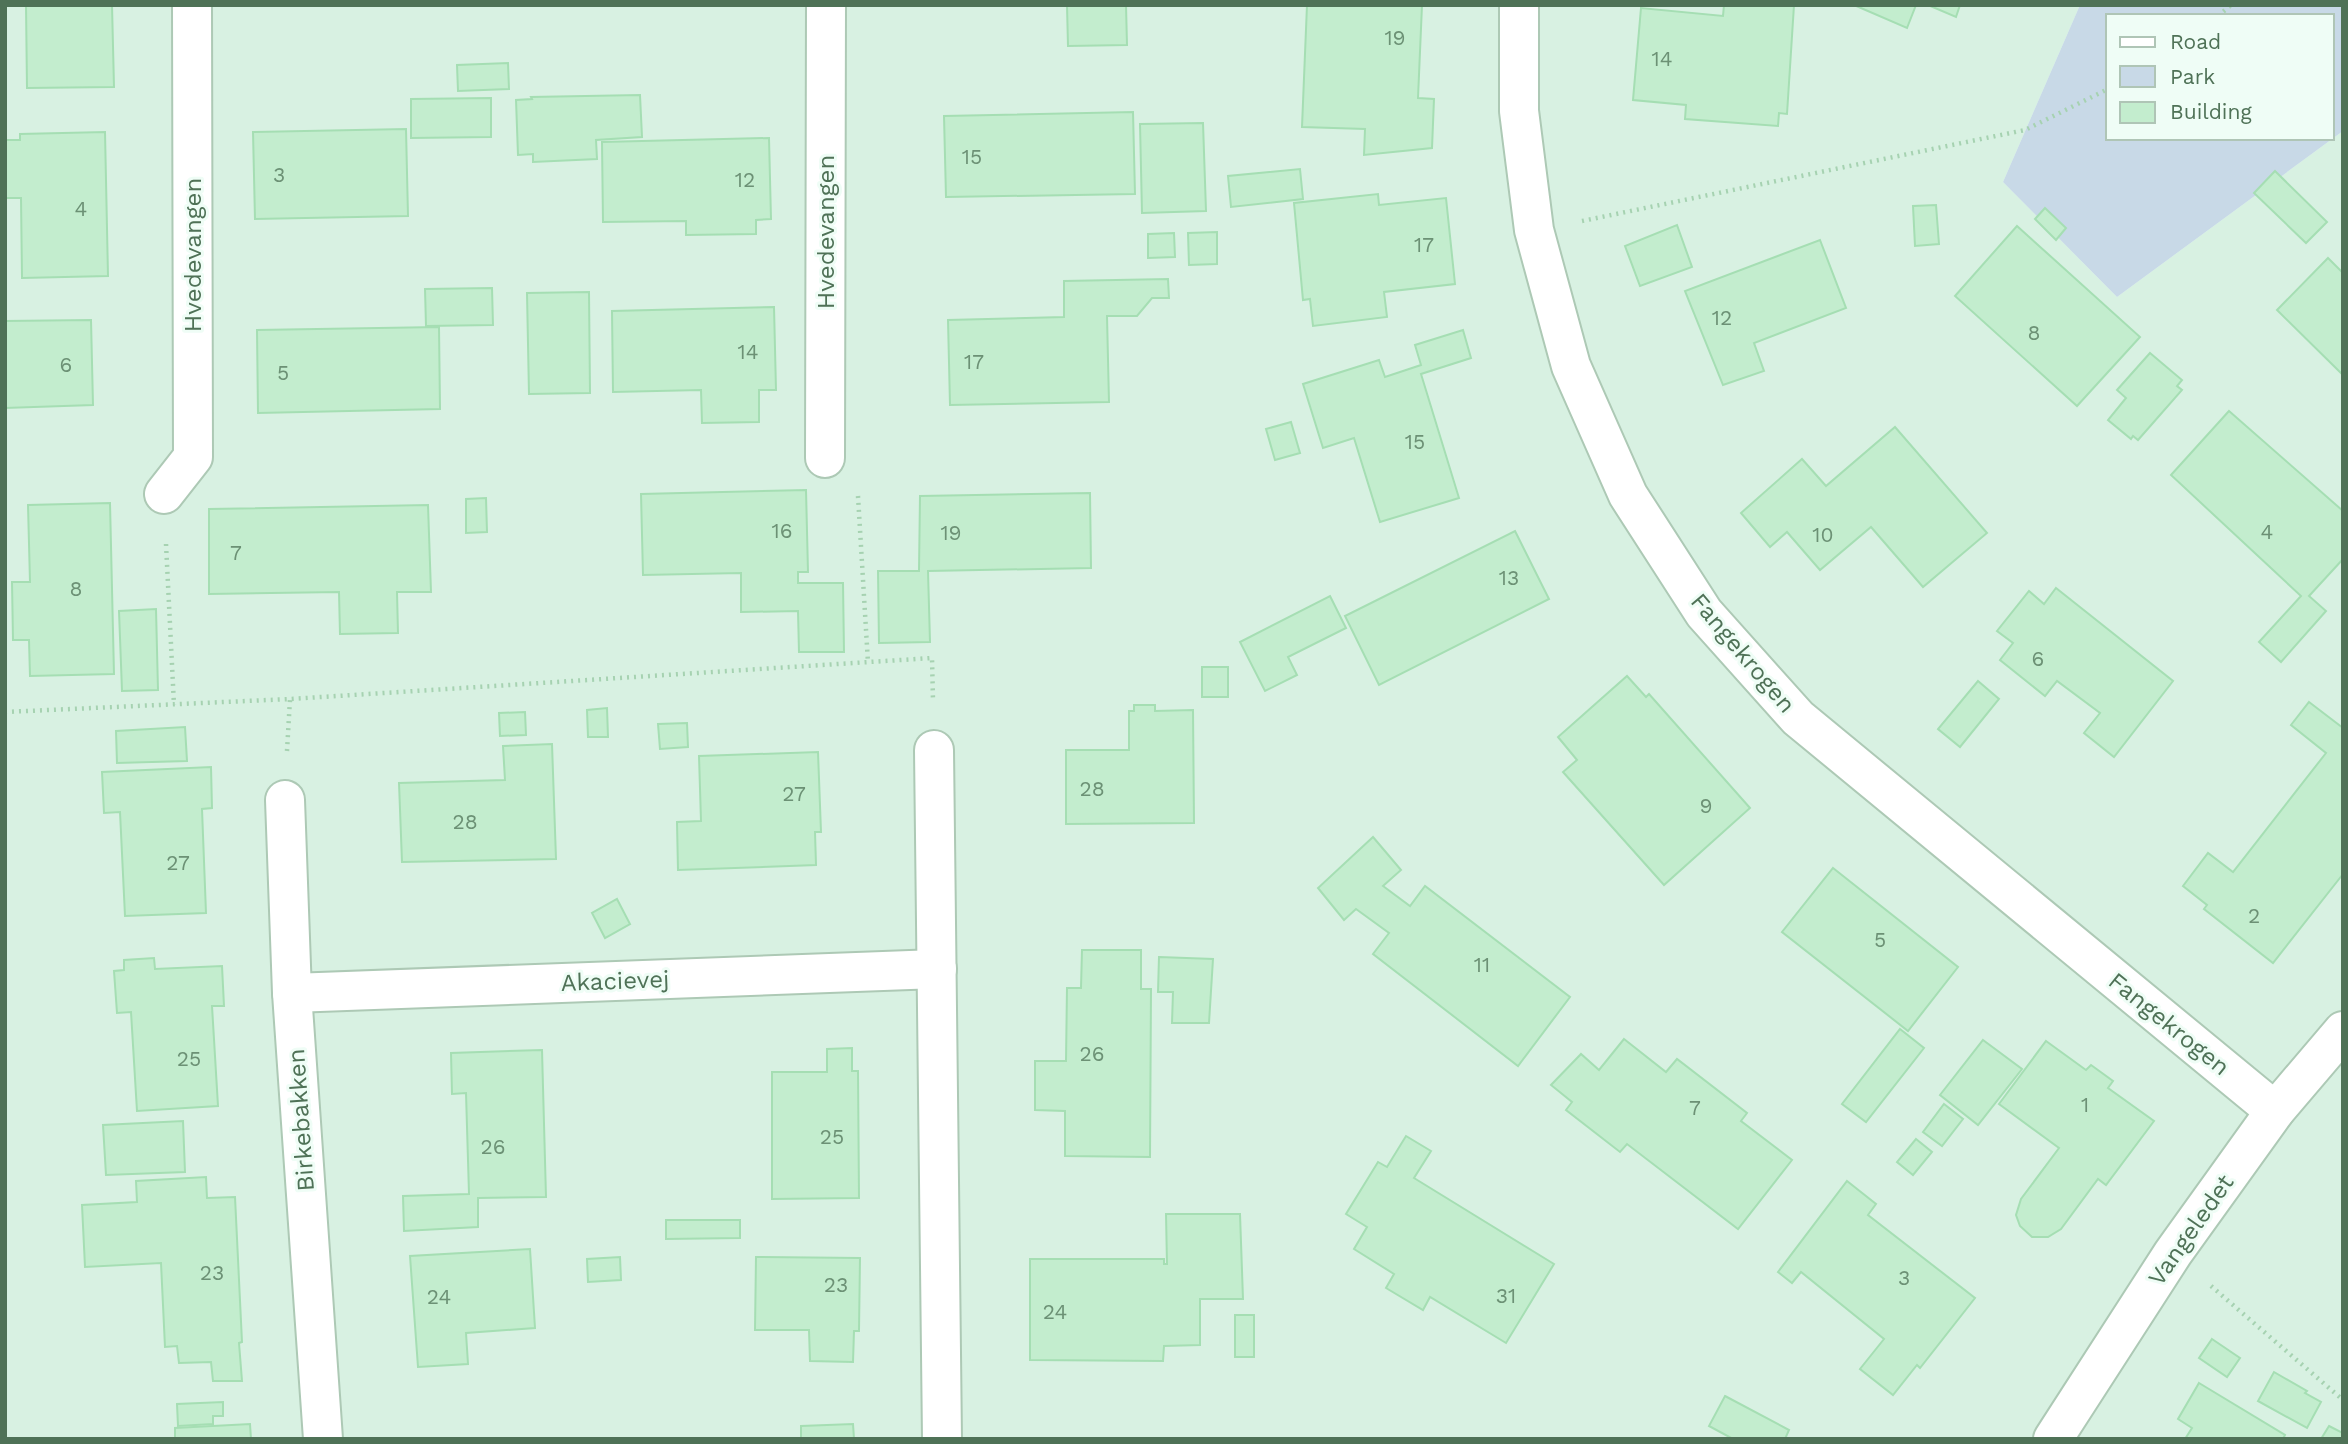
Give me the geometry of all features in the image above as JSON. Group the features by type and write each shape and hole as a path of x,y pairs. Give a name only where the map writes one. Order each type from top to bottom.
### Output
{"street":[{"name":"Hvedevangen","path":"164,494 193,457 192,5"},
{"name":"Hvedevangen","path":"825,458 827,5"},
{"name":"Fangekrogen","path":"1519,5 1519,111 1534,230 1571,366 1628,495 1704,613 1798,718 2275,1111"},
{"path":"934,750 942,1439"},
{"name":"Birkebakken","path":"285,800 292,992 323,1439"},
{"name":"Akacievej","path":"292,992 937,970"},
{"name":"Vangeledet","path":"2053,1439 2173,1253 2275,1111 2343,1031"}],"path":[{"path":"1534,230 2025,130 2106,90"},
{"path":"825,458 856,463 867,663"},
{"path":"164,494 174,705"},
{"path":"5,712 174,705 932,658 934,750"},
{"path":"2173,1253 2343,1400"}],"shaded area":[{"path":"5,5 2080,5 2003,182 2117,297 2343,131 2343,1439 5,1439"}],"green space":[{"path":"2080,5 2343,5 2343,131 2334,138 2334,14 2106,14 2106,140 2331,140 2117,297 2003,182"}],"building":[{"path":"26,5 112,5 114,87 27,88"},
{"path":"1067,5 1126,5 1127,45 1068,46"},
{"path":"1307,5 1422,5 1418,98 1434,99 1432,148 1364,155 1365,129 1302,127"},
{"path":"1724,5 1794,5 1787,114 1779,113 1778,126 1685,119 1686,105 1633,100 1641,8 1723,16"},
{"path":"1854,5 1916,5 1907,28"},
{"path":"1928,5 1960,5 1956,17"},
{"path":"508,63 509,89 458,91 457,65"},
{"path":"640,95 642,137 596,140 597,159 533,162 533,154 518,155 516,100 532,99 531,97"},
{"path":"491,98 491,137 411,138 411,99"},
{"path":"1133,112 1135,194 946,197 944,116"},
{"path":"1203,123 1206,211 1142,213 1140,124"},
{"path":"406,129 408,216 255,219 253,132"},
{"path":"105,132 108,276 22,278 21,198 5,198 5,140 20,140 20,134"},
{"path":"769,138 771,219 756,220 756,234 686,235 686,221 603,222 602,142"},
{"path":"1300,169 1303,199 1231,207 1228,176"},
{"path":"2275,171 2327,222 2306,243 2254,193"},
{"path":"1378,194 1379,205 1446,198 1455,284 1384,292 1387,317 1313,326 1310,299 1303,300 1294,203"},
{"path":"1936,205 1939,244 1915,246 1913,206"},
{"path":"2045,208 2066,228 2056,240 2035,219"},
{"path":"1677,225 1692,267 1640,286 1625,246"},
{"path":"2017,226 2140,337 2077,406 1955,296"},
{"path":"1217,232 1217,264 1189,265 1188,233"},
{"path":"1174,233 1175,257 1148,258 1148,234"},
{"path":"1820,240 1846,308 1754,343 1764,371 1723,385 1685,291"},
{"path":"2328,258 2343,273 2343,375 2277,310"},
{"path":"1168,279 1169,298 1152,298 1137,316 1107,316 1109,402 950,405 948,320 1064,317 1064,281"},
{"path":"492,288 493,325 426,326 425,289"},
{"path":"589,292 590,393 529,394 527,293"},
{"path":"774,307 776,390 759,390 759,422 702,423 701,390 613,392 612,311"},
{"path":"91,320 93,405 5,408 5,321"},
{"path":"439,327 440,409 258,413 257,330"},
{"path":"1463,330 1471,358 1421,374 1459,498 1380,522 1354,438 1323,448 1303,384 1379,360 1385,377 1421,365 1415,345"},
{"path":"2150,353 2182,380 2177,386 2182,390 2138,440 2133,436 2131,439 2108,420 2126,398 2117,390"},
{"path":"2229,411 2343,511 2343,559 2309,596 2326,611 2281,662 2259,642 2301,596 2171,475"},
{"path":"1291,422 1300,453 1275,460 1266,429"},
{"path":"1895,427 1987,533 1923,587 1871,527 1820,570 1787,532 1770,547 1741,513 1802,459 1826,486"},
{"path":"806,490 808,572 798,572 798,583 843,583 844,652 799,652 798,611 741,612 741,573 643,575 641,494"},
{"path":"1090,493 1091,568 928,571 930,642 879,643 878,571 919,571 920,496"},
{"path":"486,498 487,532 466,533 466,499"},
{"path":"110,503 114,674 30,676 29,640 13,640 12,582 30,582 28,505"},
{"path":"428,505 431,592 397,592 398,633 340,634 339,592 209,594 209,509"},
{"path":"1515,531 1549,599 1379,685 1345,616"},
{"path":"2056,588 2173,681 2114,757 2084,733 2100,713 2057,681 2045,696 2000,660 2013,643 1997,631 2029,591 2044,604"},
{"path":"1330,596 1346,628 1288,657 1297,675 1265,691 1240,642"},
{"path":"156,609 158,690 122,691 119,611"},
{"path":"1202,667 1228,667 1228,697 1202,697"},
{"path":"1627,676 1646,697 1649,694 1750,808 1664,885 1563,772 1577,760 1558,737"},
{"path":"1978,681 1999,699 1960,747 1938,729"},
{"path":"2309,702 2343,728 2343,874 2273,963 2204,909 2207,905 2183,886 2208,853 2233,872 2326,753 2291,725"},
{"path":"1134,705 1155,705 1155,711 1193,710 1194,823 1066,824 1066,750 1129,750 1129,711 1134,711"},
{"path":"607,708 608,737 588,737 587,710"},
{"path":"525,712 526,735 500,736 499,713"},
{"path":"687,723 688,747 660,749 658,724"},
{"path":"185,727 187,761 117,763 116,731"},
{"path":"552,744 556,859 402,862 399,783 505,780 503,746"},
{"path":"818,752 821,832 815,832 816,865 678,870 677,822 701,821 699,756"},
{"path":"211,767 212,808 202,809 206,913 125,916 120,812 104,813 102,772"},
{"path":"1373,837 1401,870 1383,886 1410,906 1425,886 1570,997 1518,1066 1373,954 1389,933 1356,909 1344,920 1318,888"},
{"path":"1833,868 1958,967 1908,1031 1782,932"},
{"path":"617,899 630,924 605,938 592,913"},
{"path":"1082,950 1141,950 1141,989 1151,989 1150,1157 1065,1156 1065,1111 1035,1110 1035,1061 1066,1061 1067,988 1081,988"},
{"path":"1159,957 1213,959 1209,1023 1172,1023 1173,992 1158,992"},
{"path":"154,958 155,969 222,966 224,1006 212,1006 218,1106 137,1111 131,1012 117,1013 114,971 124,970 124,960"},
{"path":"1900,1029 1924,1048 1866,1122 1842,1104"},
{"path":"1624,1039 1666,1072 1677,1059 1747,1113 1741,1121 1792,1160 1738,1229 1627,1144 1620,1152 1566,1110 1572,1102 1551,1085 1581,1054 1599,1070"},
{"path":"1983,1040 2022,1069 1978,1125 1940,1095"},
{"path":"2046,1041 2086,1070 2091,1065 2113,1081 2108,1088 2154,1121 2106,1185 2098,1179 2061,1229 2048,1237 2032,1237 2020,1226 2016,1215 2021,1199 2059,1148 1999,1104"},
{"path":"852,1048 852,1071 858,1071 859,1198 772,1199 772,1072 827,1072 827,1049"},
{"path":"542,1050 546,1197 478,1198 478,1227 404,1231 403,1196 469,1194 466,1093 452,1094 451,1053"},
{"path":"1944,1104 1963,1119 1942,1146 1923,1132"},
{"path":"183,1121 185,1172 106,1175 103,1125"},
{"path":"1406,1136 1431,1151 1414,1178 1554,1264 1506,1343 1430,1297 1423,1310 1386,1288 1394,1274 1354,1249 1367,1227 1346,1214 1378,1162 1387,1167"},
{"path":"1916,1139 1932,1152 1913,1175 1897,1162"},
{"path":"206,1177 207,1198 235,1197 242,1381 213,1381 211,1362 179,1363 177,1346 165,1347 161,1263 85,1267 82,1205 137,1202 136,1181"},
{"path":"1847,1181 1876,1204 1868,1215 1975,1298 1920,1368 1917,1365 1893,1395 1860,1369 1884,1339 1801,1272 1792,1283 1778,1272"},
{"path":"1166,1214 1240,1214 1243,1299 1200,1299 1200,1345 1164,1346 1163,1361 1030,1360 1030,1259 1164,1259 1164,1264 1167,1264"},
{"path":"666,1220 740,1220 740,1238 666,1239"},
{"path":"530,1249 535,1328 466,1333 468,1364 418,1367 410,1256"},
{"path":"620,1257 621,1280 588,1282 587,1259"},
{"path":"756,1257 860,1258 859,1331 854,1331 853,1362 810,1361 809,1330 755,1330"},
{"path":"1235,1315 1254,1315 1254,1357 1235,1357"},
{"path":"2212,1339 2240,1358 2227,1377 2199,1358"},
{"path":"2274,1372 2321,1402 2307,1428 2258,1401"},
{"path":"2199,1383 2285,1435 2283,1439 2185,1439 2192,1428 2178,1419"},
{"path":"1725,1396 1789,1430 1785,1439 1733,1439 1709,1426"},
{"path":"223,1402 223,1416 213,1416 213,1424 178,1426 177,1404"},
{"path":"250,1424 251,1439 175,1439 175,1428"},
{"path":"853,1424 854,1439 801,1439 801,1426"},
{"path":"2329,1426 2343,1433 2343,1439 2321,1439"}]}
